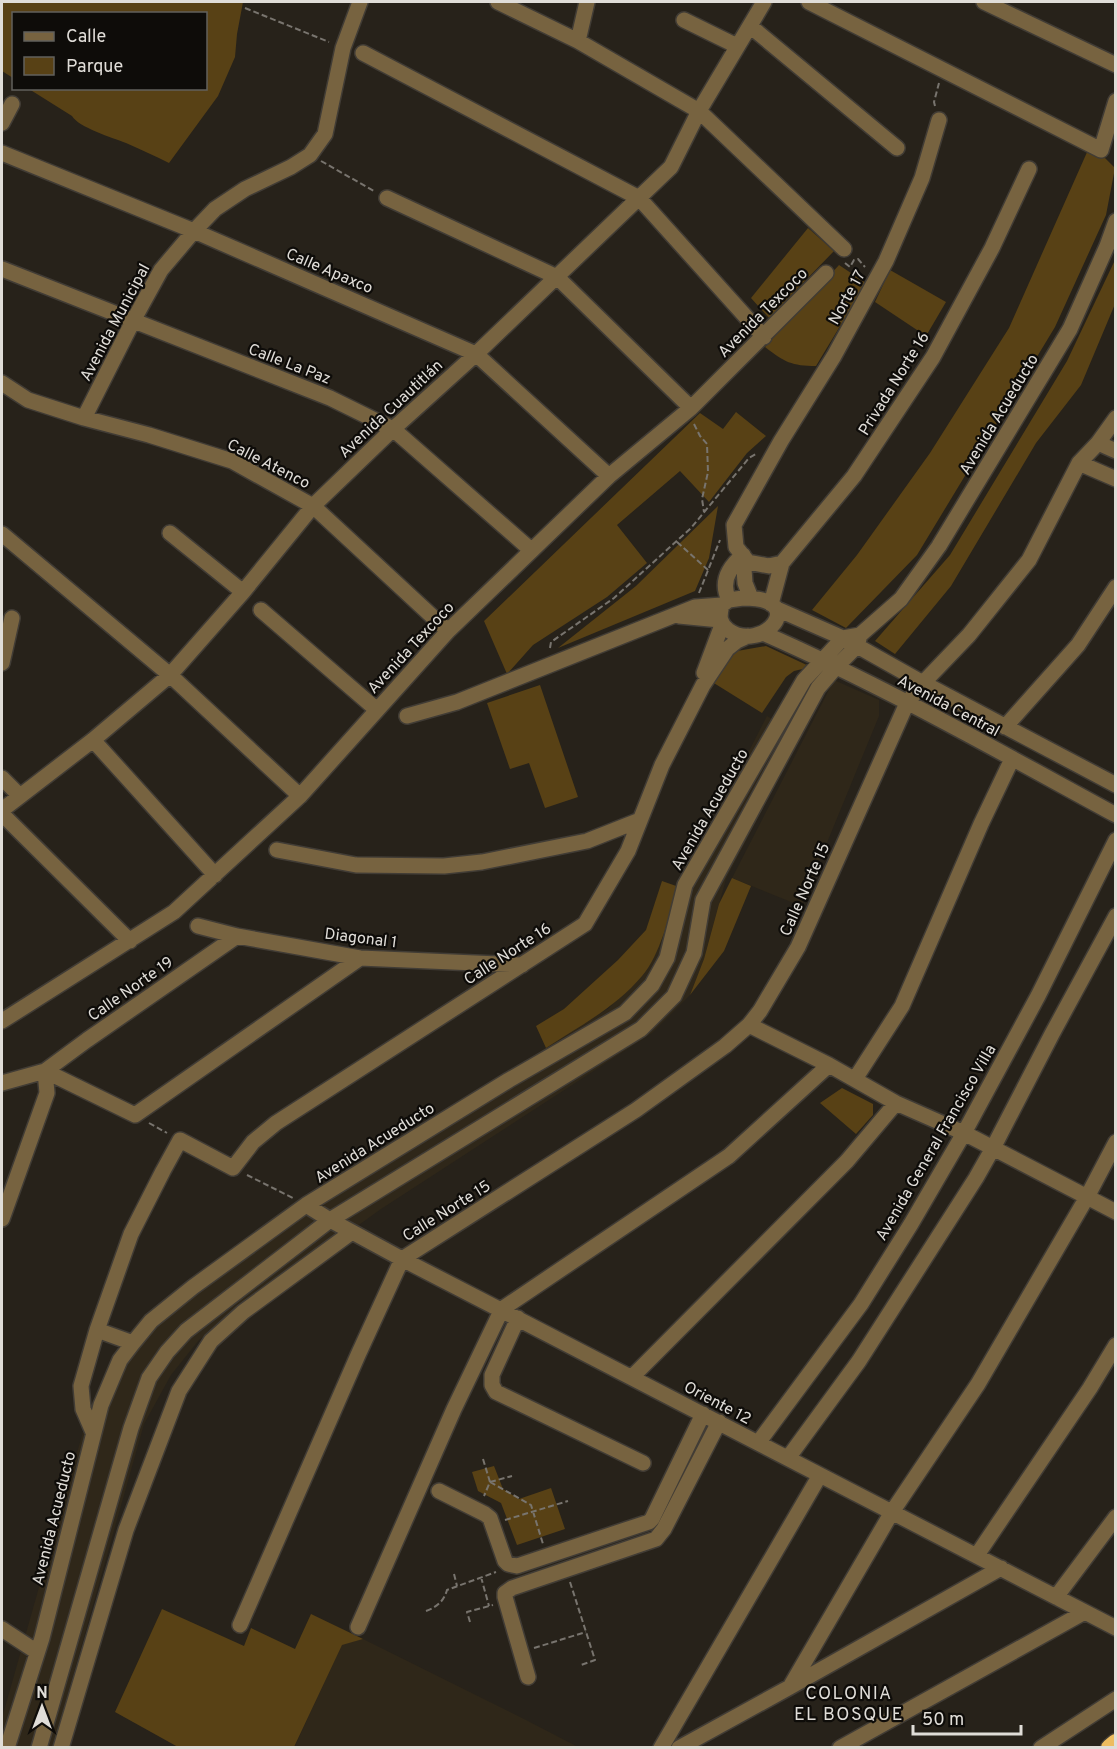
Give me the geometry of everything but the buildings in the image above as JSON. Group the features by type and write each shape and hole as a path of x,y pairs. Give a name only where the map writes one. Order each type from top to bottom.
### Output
{"highway":[{"path":"1110,1748 1116,1743"}],"street":[{"name":"Avenida Municipal","path":"84,418 161,270 194,231 215,209 244,189 291,168 310,155 325,134 343,48 360,2"},
{"path":"498,2 578,41 699,111 844,249"},
{"path":"578,41 587,2"},
{"name":"Avenida Cuautitlán","path":"2,812 170,675 243,592 313,506 671,167 699,111 764,2"},
{"path":"809,2 1101,150 1116,101"},
{"path":"984,2 1116,65"},
{"path":"684,20 737,46"},
{"path":"750,26 897,148"},
{"path":"363,53 639,198 764,336"},
{"path":"2,123 12,104"},
{"name":"Norte 17","path":"734,525 781,441 834,357 878,277 922,178 939,120"},
{"name":"Calle Apaxco","path":"2,153 194,231 476,354 609,476"},
{"name":"Privada Norte 16","path":"755,634 775,625 778,618 774,606 777,568 854,476 933,357 992,248 1029,169"},
{"path":"387,198 557,277 691,408"},
{"name":"Avenida Acueducto","path":"7,1748 37,1652 100,1405 120,1360 151,1321 193,1287 306,1204 509,1080 625,1013 652,985 667,958 685,885 804,680 858,641 900,598 939,546 1070,329 1116,221"},
{"name":"Calle La Paz","path":"2,268 330,398 393,429 531,550"},
{"name":"Avenida Texcoco","path":"2,1021 174,912 300,796 448,631 609,476 691,408 826,273"},
{"name":"Calle Atenco","path":"2,383 28,400 232,461 313,506 448,631"},
{"name":"Calle Norte 15","path":"402,1259 636,1110 749,1025 760,1011 798,947 908,703 923,683 969,635 1029,560 1079,463 1116,418"},
{"path":"1098,442 1116,451"},
{"path":"1079,463 1116,479"},
{"path":"734,525 736,547 748,562 777,568"},
{"path":"170,533 243,592"},
{"path":"2,534 170,675 300,796"},
{"path":"742,555 745,583 751,598"},
{"path":"723,613 728,573 742,555"},
{"path":"1005,727 1078,645 1116,587"},
{"name":"Avenida Central","path":"1116,784 923,683 858,641 843,638 758,598 751,598 723,613 733,634 755,634 830,663 1116,815"},
{"path":"407,716 458,702 695,607 723,613"},
{"path":"261,610 377,710"},
{"path":"676,616 723,613"},
{"name":"Calle Norte 16","path":"703,685 705,669 723,613"},
{"path":"2,663 12,618"},
{"name":"Calle Norte 16","path":"233,1168 253,1142 276,1123 585,924 628,851 662,765 703,685 728,649 737,641 755,634"},
{"name":"Avenida Acueducto","path":"39,1748 131,1428 149,1378 167,1352 186,1331 330,1220 641,1029 674,996 694,953 703,900 843,638"},
{"path":"93,740 214,875"},
{"path":"855,1079 902,1006 981,824 1012,759"},
{"path":"2,778 20,796"},
{"path":"2,812 130,941"},
{"path":"278,850 356,865 444,866 482,862 587,841 640,820"},
{"name":"Avenida General Francisco Villa","path":"758,1443 861,1304 964,1133 1038,996 1116,840"},
{"path":"788,1458 859,1361 976,1178 1116,916"},
{"name":"Diagonal 1","path":"198,926 237,936 360,957 522,965"},
{"name":"Calle Norte 19","path":"45,1071 237,936"},
{"path":"2,1083 45,1071 135,1115 360,957"},
{"path":"749,1025 829,1065 896,1103 964,1133 1116,1212"},
{"path":"358,1628 454,1409 502,1309 729,1156 829,1065"},
{"path":"2,1219 47,1093 45,1071"},
{"path":"632,1377 847,1161 896,1103"},
{"path":"93,1432 83,1409 81,1386 97,1330 131,1234 162,1170 180,1140 233,1168"},
{"path":"790,1687 892,1512 978,1384 1087,1197 1116,1142"},
{"name":"Oriente 12","path":"306,1204 330,1220 402,1259 1083,1613 1116,1628"},
{"path":"61,1748 126,1530 179,1391 211,1341 243,1312 352,1232"},
{"path":"240,1625 402,1259"},
{"path":"518,1318 492,1374 492,1385 496,1392 643,1463"},
{"path":"97,1330 133,1343"},
{"path":"977,1556 1090,1388 1116,1345"},
{"path":"439,1491 485,1514 493,1524 503,1557 508,1564 514,1566 649,1522 703,1414"},
{"path":"528,1677 506,1601 508,1590 652,1541 660,1535 719,1422"},
{"path":"661,1748 820,1475"},
{"path":"1056,1597 1116,1516"},
{"path":"514,1566 523,1584"},
{"path":"679,1748 1000,1568"},
{"path":"840,1748 1083,1613"},
{"path":"2,1629 37,1652"},
{"path":"1041,1748 1116,1699"}],"path":[{"path":"245,8 343,48"},
{"path":"939,120 934,102 944,69"},
{"path":"310,155 387,198"},
{"path":"844,249 845,265 850,267 854,260 858,259 878,277"},
{"path":"691,408 694,425 707,444 708,472 702,499 704,512"},
{"path":"544,668 551,642 614,598 676,542 691,528 749,458 757,454"},
{"path":"695,607 722,535 734,525"},
{"path":"676,542 708,570"},
{"path":"135,1115 180,1140"},
{"path":"233,1168 306,1204"},
{"path":"477,1510 490,1482 483,1459"},
{"path":"490,1482 512,1476"},
{"path":"490,1482 531,1505 547,1556"},
{"path":"493,1524 568,1500"},
{"path":"426,1611 445,1598 447,1590 514,1566"},
{"path":"566,1570 595,1660 581,1665"},
{"path":"454,1574 457,1586"},
{"path":"481,1577 489,1606"},
{"path":"470,1622 467,1612 506,1601"},
{"path":"521,1652 586,1632"}],"shaded area":[{"path":"834,680 879,700 879,716 801,906 732,878"},
{"path":"767,716 801,736 726,879 704,959 690,995 652,1033 381,1209 199,1340 171,1375 144,1424 53,1747 2,1748 2,1718 88,1414 115,1353 154,1314 279,1216 609,1008 660,944 679,887"},
{"path":"363,1639 578,1747 294,1748 342,1644"}],"green space":[{"path":"2,2 243,2 235,57 218,96 169,163 88,128 31,90 207,90 207,12 12,12 12,77 2,71"},
{"path":"1088,150 1104,157 1115,168 1106,215 1055,327 917,555 846,628 812,610 857,555 930,453 1009,328"},
{"path":"808,228 834,251 769,318 751,298"},
{"path":"1115,260 1115,304 1081,385 1036,443 951,586 895,654 875,641 950,555 1067,361"},
{"path":"839,265 866,283 816,366 789,362 765,347"},
{"path":"890,270 946,302 926,336 875,302"},
{"path":"736,412 766,436 747,453 709,502 680,471 617,525 647,563 607,597 533,645 507,674 484,621 700,413 723,429"},
{"path":"718,506 709,558 695,591 558,648 636,586"},
{"path":"766,646 811,667 794,671 786,677 762,713 709,680 726,653"},
{"path":"540,685 578,797 545,808 529,763 510,769 487,703"},
{"path":"732,878 751,886 724,951 690,995 704,959 719,904"},
{"path":"662,881 679,887 659,946 642,976 609,1007 546,1048 536,1026 564,1009 618,960 646,930"},
{"path":"842,1088 873,1104 873,1115 856,1134 820,1103"},
{"path":"494,1466 503,1489 519,1499 551,1488 565,1529 517,1545 501,1503 478,1491 472,1472"},
{"path":"162,1609 244,1646 251,1628 295,1649 311,1614 363,1639 342,1645 294,1747 178,1747 115,1712"}],"district":[{"name":"COLONIA EL BOSQUE","path":"849,1703"}]}
